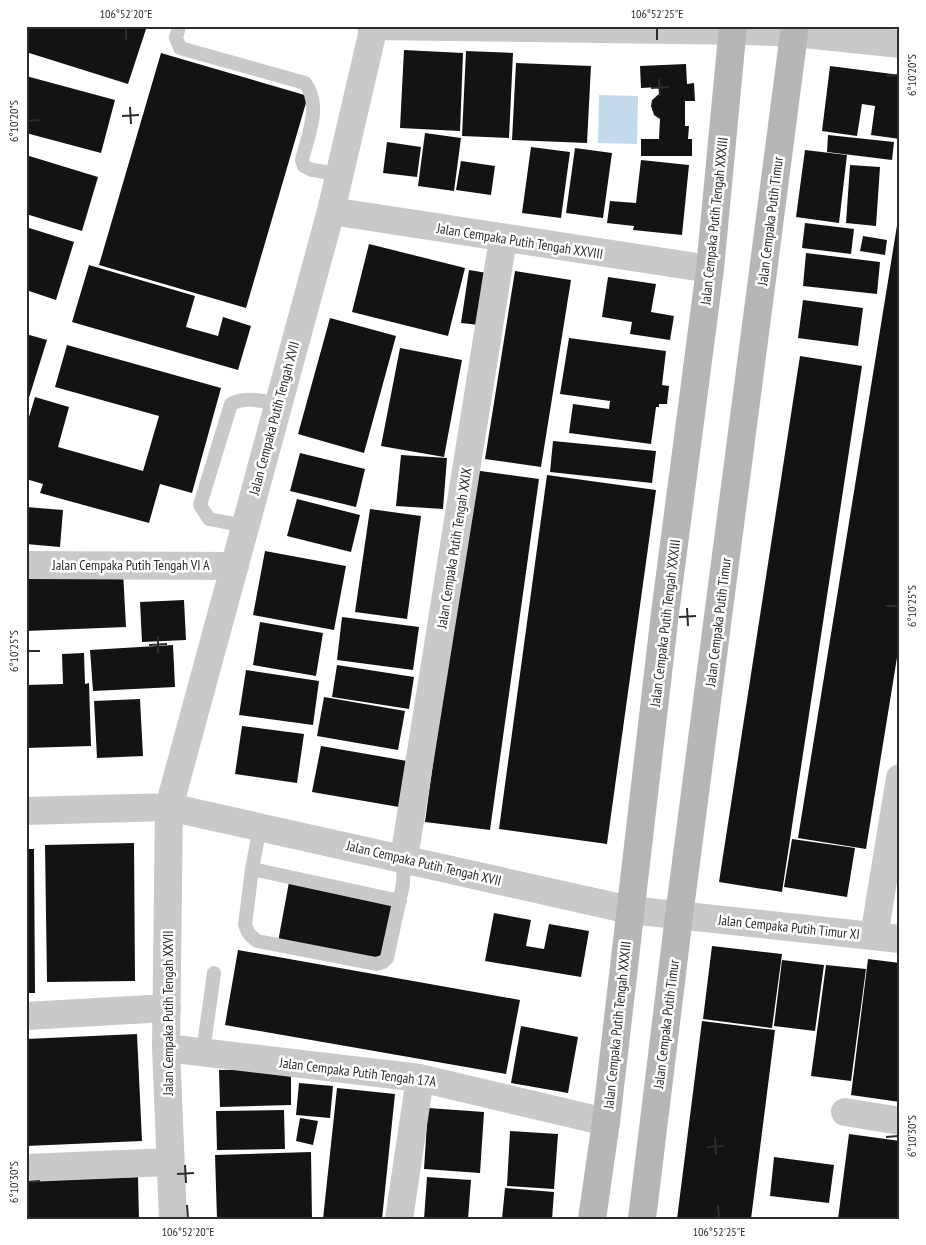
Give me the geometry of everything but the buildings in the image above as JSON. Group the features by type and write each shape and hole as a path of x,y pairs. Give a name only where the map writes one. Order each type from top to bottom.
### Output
{"street":[{"name":"Jalan Cempaka Putih Tengah XVII","path":"169,807 331,211 373,26"},
{"path":"373,26 738,29 791,31 900,44"},
{"name":"Jalan Cempaka Putih Tengah XXXIII","path":"592,1219 633,910 738,29"},
{"name":"Jalan Cempaka Putih Timur","path":"642,1219 674,915 791,31"},
{"name":"Jalan Cempaka Putih Tengah XXVIII","path":"331,211 503,239 710,269"},
{"name":"Jalan Cempaka Putih Tengah XXIX","path":"404,858 503,239"},
{"name":"Jalan Cempaka Putih Tengah VI A","path":"26,565 235,566"},
{"path":"887,938 900,778"},
{"name":"Jalan Cempaka Putih Tengah XVII","path":"26,811 169,807 633,910 674,915"},
{"name":"Jalan Cempaka Putih Tengah XXVII","path":"169,807 166,1048 173,1219"},
{"name":"Jalan Cempaka Putih Timur XI","path":"674,915 887,938"},
{"path":"26,1016 167,1008"},
{"name":"Jalan Cempaka Putih Tengah 17A","path":"166,1048 420,1078 606,1122"},
{"path":"399,1219 420,1078"},
{"path":"845,1112 900,1121"},
{"path":"26,1168 170,1162"}],"lane":[{"path":"179,26 176,38 180,48 305,83 311,91 314,104 302,160 304,166 312,170 339,174"},
{"path":"245,526 209,519 200,505 231,404 239,400 251,399 278,404"},
{"path":"260,827 252,869 245,925 249,934 257,941 376,964 383,962 387,958 400,901 404,858"},
{"path":"252,869 400,901"},
{"path":"203,1052 214,972"}],"water":[{"path":"599,95 638,96 637,144 598,143"}]}
